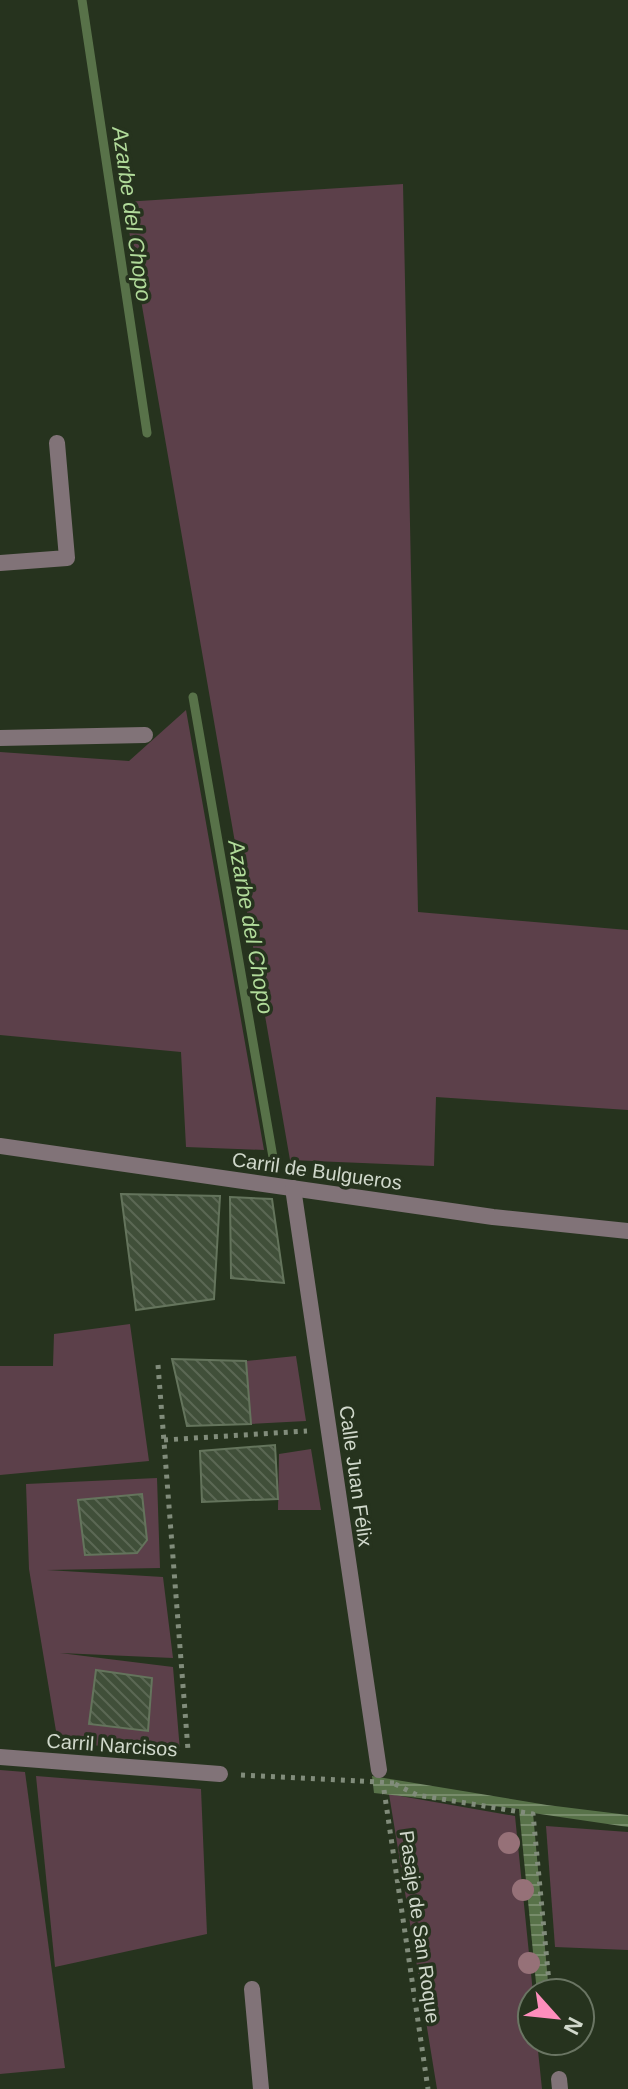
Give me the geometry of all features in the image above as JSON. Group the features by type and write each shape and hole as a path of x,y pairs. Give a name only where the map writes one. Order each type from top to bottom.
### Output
{"street":[{"path":"0,563 67,558 57,443"},
{"path":"0,738 145,735"},
{"name":"Carril de Bulgueros","path":"0,1146 493,1217 628,1231"},
{"name":"Calle Juan Félix","path":"293,1188 379,1770"},
{"name":"Carril Narcisos","path":"0,1757 220,1774"},
{"path":"252,1989 261,2089"}],"path":[{"path":"158,1365 190,1771"},
{"path":"164,1440 329,1429"},
{"name":"Pasaje de San Roque","path":"379,1770 428,2089"},
{"path":"220,1774 394,1783 417,1795 533,1814 548,1977"}],"shaded area":[{"path":"403,184 418,912 628,930 628,1110 436,1097 434,1166 290,1160 124,202"},
{"path":"186,710 264,1150 186,1147 181,1052 0,1035 0,752 129,761"},
{"path":"130,1324 149,1461 0,1475 0,1366 53,1366 54,1334"},
{"path":"296,1356 306,1421 251,1424 246,1361"},
{"path":"311,1449 321,1510 278,1510 279,1454"},
{"path":"157,1478 160,1568 47,1570 163,1577 173,1658 60,1653 173,1667 180,1751 58,1743 29,1569 26,1484"},
{"path":"0,1770 25,1772 65,2068 0,2074"},
{"path":"36,1776 201,1789 207,1934 55,1967"},
{"path":"372,1776 628,1815 628,1827 533,1813 548,1977 535,1977 519,1809 374,1793"},
{"path":"389,1794 515,1816 531,1977 516,1977 516,2057 539,2057 542,2089 437,2089"},
{"path":"546,1826 628,1832 628,1950 555,1947"}],"building":[{"path":"121,1194 220,1196 214,1299 136,1310"},
{"path":"230,1197 272,1199 284,1283 231,1278"},
{"path":"172,1359 246,1361 251,1424 187,1426"},
{"path":"275,1445 278,1499 202,1502 200,1451"},
{"path":"142,1494 147,1540 137,1553 85,1555 78,1500"},
{"path":"96,1670 152,1678 148,1731 89,1724"}],"waterway":[{"name":"Azarbe del Chopo","path":"82,0 147,433"},
{"name":"Azarbe del Chopo","path":"193,697 274,1163"}]}
